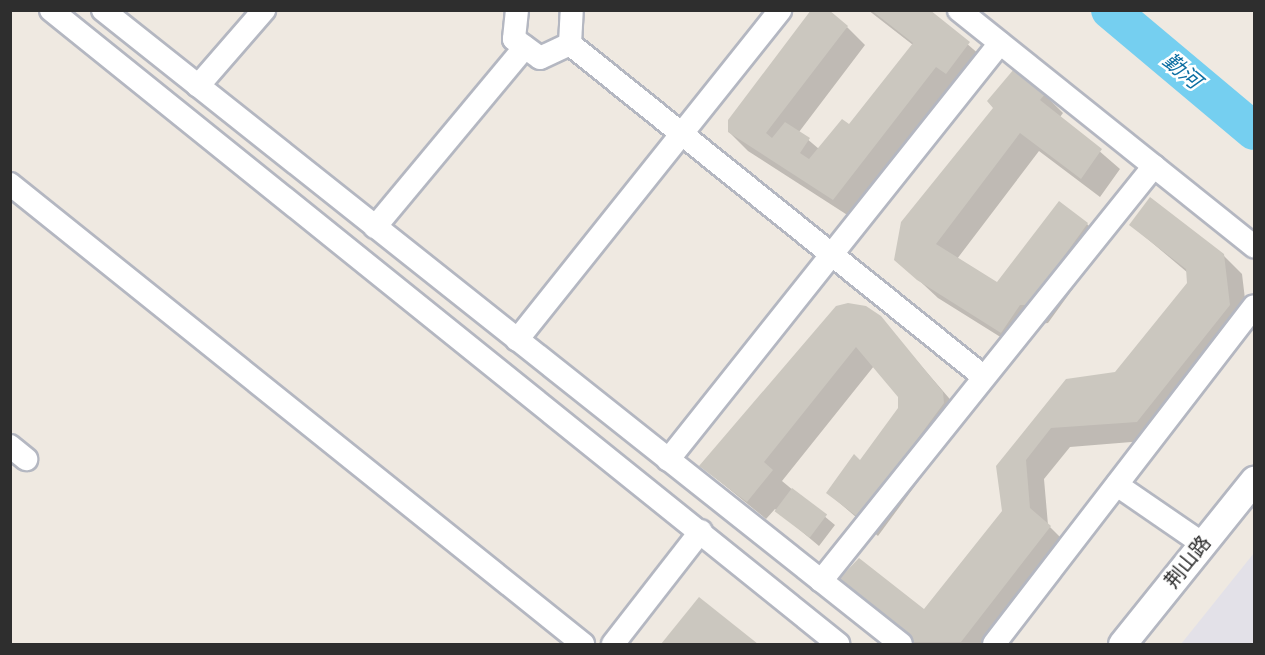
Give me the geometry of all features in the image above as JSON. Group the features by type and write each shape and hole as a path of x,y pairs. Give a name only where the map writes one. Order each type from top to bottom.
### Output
{"street":[{"path":"51,10 701,531 838,645"},
{"path":"103,10 901,645"},
{"path":"198,86 264,10"},
{"path":"517,10 514,39 540,58 570,44"},
{"path":"570,44 572,10"},
{"path":"517,340 780,10"},
{"path":"959,10 1254,246"},
{"path":"668,460 1000,43"},
{"path":"570,44 683,132 830,256 984,378"},
{"path":"375,227 525,47"},
{"path":"821,581 1154,166"},
{"path":"10,184 583,645"},
{"path":"994,645 1254,306"},
{"name":"荆山路","path":"1122,645 1254,480"},
{"path":"1117,485 1203,544"},
{"path":"613,645 701,531"}],"shaded area":[{"path":"1254,553 1254,644 1181,644"}],"building":[{"path":"811,10 829,10 848,26 766,133 772,138 785,122 810,138 800,153 809,159 842,119 849,124 913,43 871,10 930,10 970,42 946,74 936,67 833,200 728,132 728,120"},
{"path":"1014,69 1046,93 1040,100 1102,149 1081,179 1020,133 936,244 997,282 1059,201 1088,223 1029,305 1020,305 1001,333 917,280 894,260 901,222 993,108 987,101"},
{"path":"1150,197 1224,254 1230,305 1137,422 1051,428 1026,460 1030,508 1051,526 961,642 914,642 837,581 859,558 924,609 1002,511 996,466 1066,379 1115,372 1187,283 1186,269 1129,225"},
{"path":"848,303 866,306 881,316 943,392 944,403 859,518 826,493 854,454 860,460 898,408 898,397 856,347 764,462 773,470 747,502 699,466 836,306"},
{"path":"792,488 827,514 810,538 775,511"},
{"path":"699,597 758,644 661,644"}],"waterway":[{"name":"勤河","path":"1110,10 1254,131"}]}
